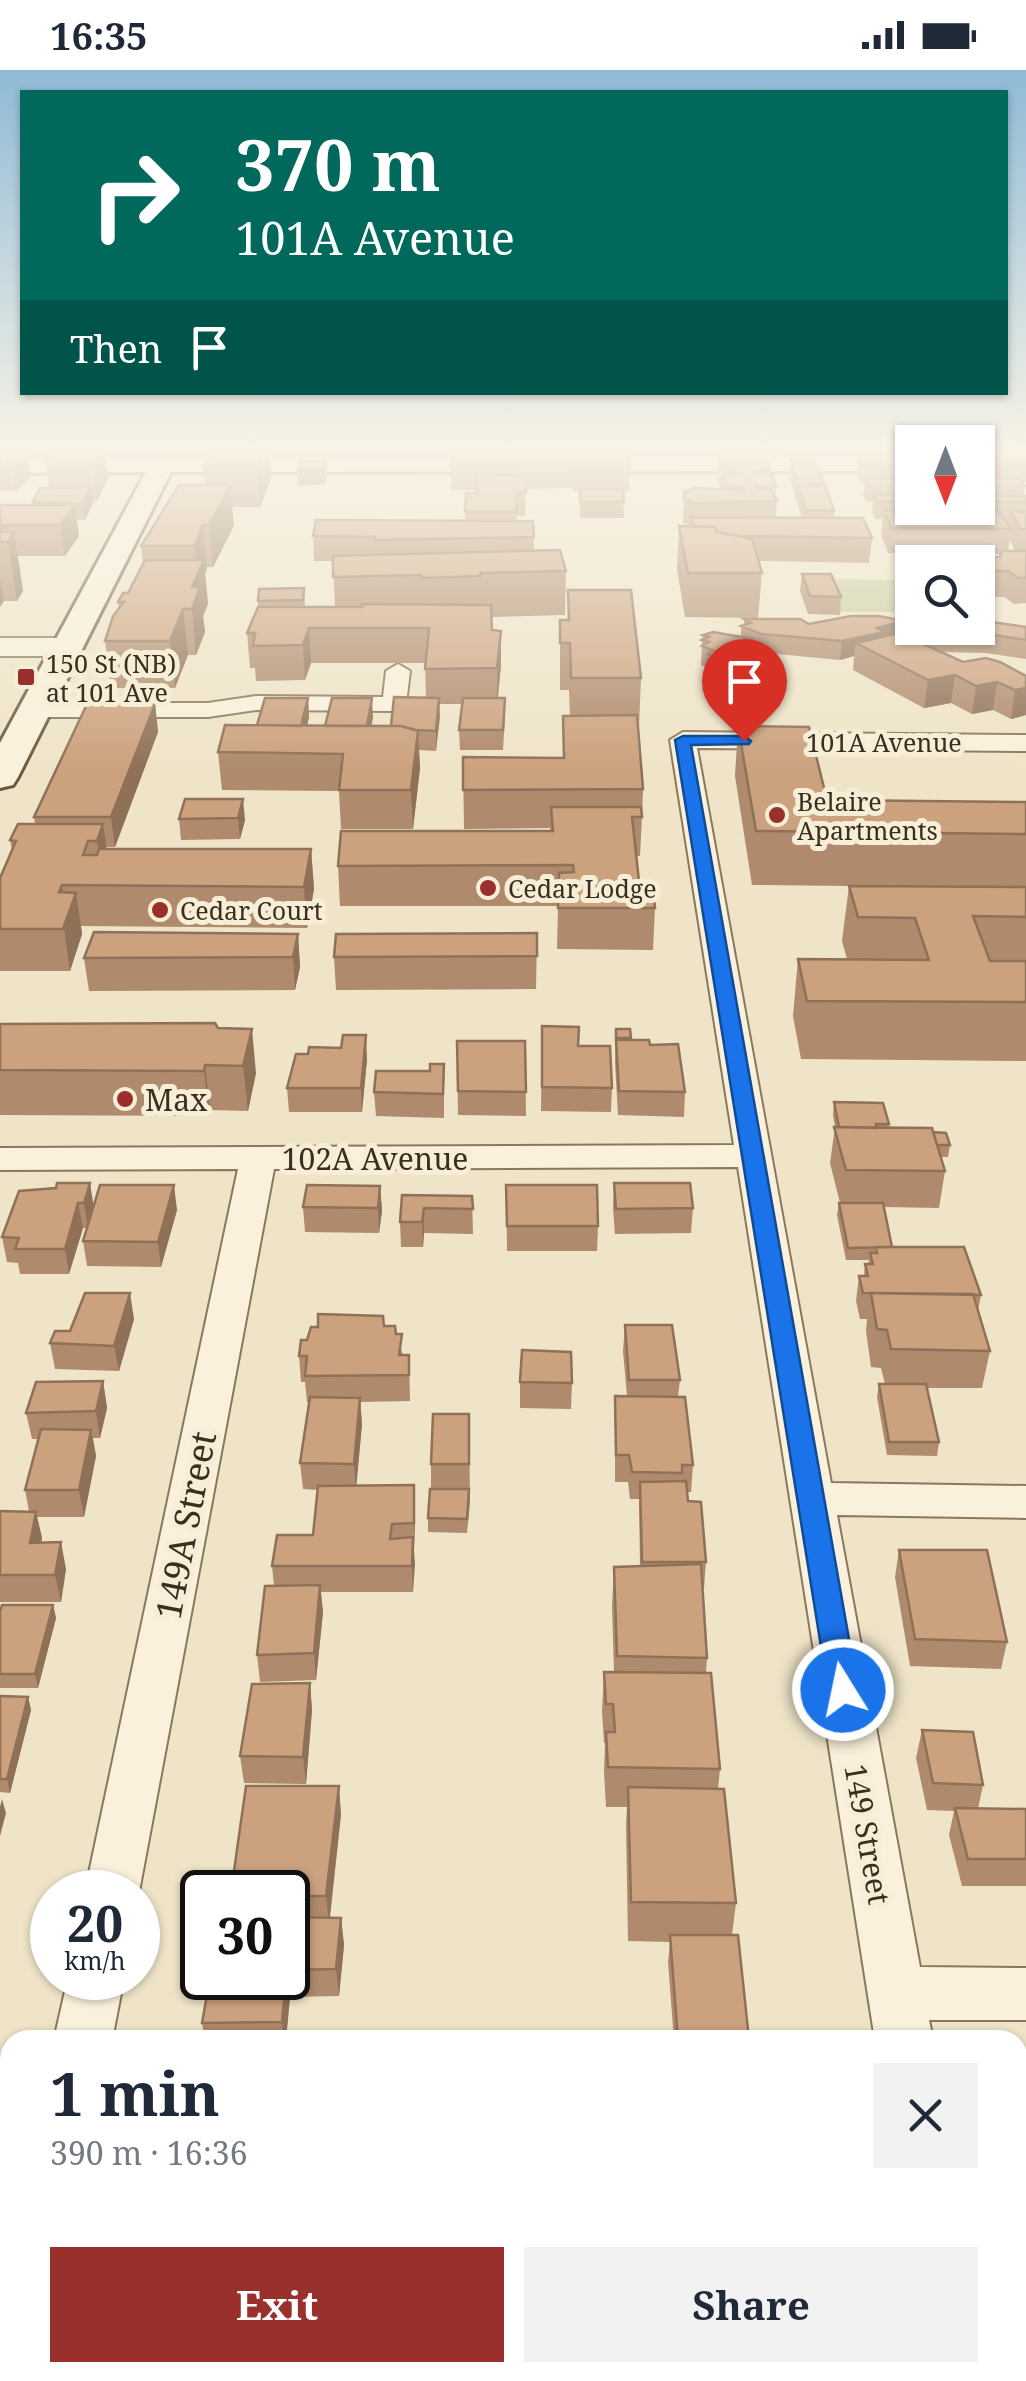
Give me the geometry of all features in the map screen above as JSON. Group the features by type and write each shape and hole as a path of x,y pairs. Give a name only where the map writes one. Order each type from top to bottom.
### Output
{"main road":[{"path":"0,777 116,555"}],"street":[{"path":"0,647 68,647"},
{"path":"36,710 208,710 256,703 394,704 398,671"},
{"name":"101A Avenue","path":"683,740 1026,743"},
{"name":"149 Street","path":"683,740 900,2017"},
{"name":"102A Avenue","path":"0,1159 751,1156"},
{"name":"149A Street","path":"116,1870 258,1158"},
{"path":"810,1500 1026,1502"},
{"path":"900,2017 1026,1994"},
{"path":"85,2030 91,2000"}],"green space":[{"path":"827,579 895,580 895,612 840,612"}],"building":[{"path":"561,555 566,571 422,578 333,577 333,556"},
{"path":"685,555 757,555 762,573 688,573"},
{"path":"1026,555 1026,578 995,571 995,557"},
{"path":"145,560 204,560 192,587 200,587 192,609 183,609 170,641 105,641 113,616 124,602 118,602 123,593 128,593"},
{"path":"802,574 831,574 841,597 810,596"},
{"path":"304,588 303,600 258,601 259,589"},
{"path":"568,590 631,590 641,678 571,678 570,643 560,643 560,620 569,620"},
{"path":"491,605 492,630 501,631 497,668 425,669 429,628 309,628 303,645 253,646 255,633 247,633 258,607"},
{"path":"851,616 895,619 895,623 877,628 884,632 842,641 761,634 741,626 751,623 744,619 800,619 809,624"},
{"path":"995,622 1026,627 1026,640 995,635"},
{"path":"713,632 753,639 747,641 756,645 749,648 758,652 752,654 759,658 753,660 761,665 755,667 765,671 756,673 767,678 756,681 768,684 759,687 770,691 751,698 717,687 722,683 715,681 722,677 712,673 719,670 710,666 717,664 708,660 716,657 707,654 713,650 702,646 709,642 702,640 709,637 703,635"},
{"path":"895,634 895,645 925,645 963,662 986,658 1026,676 1026,688 1015,690 997,682 976,686 955,675 928,680 856,643"},
{"path":"394,697 439,698 436,731 391,726"},
{"path":"265,698 308,698 301,726 257,725"},
{"path":"332,698 372,698 367,726 325,726"},
{"path":"463,698 505,698 503,730 459,730"},
{"path":"87,704 155,704 111,817 34,817"},
{"path":"637,715 643,789 463,790 463,757 564,758 563,716"},
{"path":"225,725 401,726 418,731 411,790 339,790 343,754 218,752"},
{"path":"738,726 809,727 827,800 1026,802 1026,834 756,831"},
{"path":"185,799 243,799 238,818 179,819"},
{"path":"551,807 641,807 642,817 632,817 641,899 654,899 655,908 558,908 559,873 574,872 573,865 338,866 341,831 553,831"},
{"path":"18,824 103,824 97,841 88,841 83,855 97,855 99,849 311,849 304,887 62,885 59,892 76,893 63,929 0,929 0,878 16,841 10,840"},
{"path":"849,886 1026,887 1026,917 973,916 990,961 1026,961 1026,1002 807,1001 798,959 929,960 915,918 858,917"},
{"path":"94,932 298,934 293,957 84,958"},
{"path":"537,933 537,956 334,957 336,934"},
{"path":"215,1023 218,1028 252,1029 243,1066 205,1065 204,1071 0,1070 0,1024"},
{"path":"542,1026 579,1027 578,1046 610,1046 612,1088 542,1087"},
{"path":"616,1029 630,1029 631,1038 616,1038"},
{"path":"343,1035 366,1035 361,1088 287,1088 296,1054 308,1054 309,1047 341,1048"},
{"path":"616,1040 678,1044 685,1092 619,1091"},
{"path":"457,1041 525,1041 526,1092 458,1091"},
{"path":"430,1064 444,1064 443,1094 374,1092 376,1071 430,1071"},
{"path":"834,1102 883,1103 889,1124 876,1124 876,1128 839,1127"},
{"path":"834,1127 932,1128 945,1171 846,1170"},
{"path":"933,1132 946,1133 950,1145 937,1145"},
{"path":"57,1183 90,1183 84,1203 78,1203 65,1249 15,1249 19,1238 2,1237 19,1191 56,1188"},
{"path":"614,1183 690,1183 693,1208 616,1209"},
{"path":"100,1185 174,1185 158,1242 83,1241"},
{"path":"307,1185 380,1186 378,1208 303,1207"},
{"path":"506,1185 597,1185 598,1226 507,1226"},
{"path":"402,1195 472,1196 473,1209 424,1208 422,1222 400,1222"},
{"path":"839,1203 883,1203 892,1247 848,1248"},
{"path":"876,1247 964,1247 981,1295 863,1293 859,1276 868,1276 865,1264 873,1264 870,1253 877,1253"},
{"path":"85,1293 130,1293 114,1346 50,1343 55,1331 70,1331"},
{"path":"871,1293 973,1294 990,1351 891,1349 887,1330 877,1329"},
{"path":"318,1314 383,1316 384,1326 395,1326 396,1334 402,1334 399,1355 409,1355 409,1375 305,1376 307,1356 299,1356 301,1340 307,1340 311,1327 318,1327"},
{"path":"625,1325 672,1325 680,1380 629,1380"},
{"path":"522,1350 571,1352 572,1383 520,1382"},
{"path":"103,1381 96,1411 26,1413 36,1382"},
{"path":"879,1384 926,1384 939,1442 889,1442"},
{"path":"615,1396 685,1397 693,1465 682,1465 682,1473 632,1472 629,1455 616,1455"},
{"path":"310,1397 360,1398 354,1464 300,1463"},
{"path":"433,1414 469,1414 469,1464 431,1464"},
{"path":"41,1429 91,1430 79,1490 25,1490"},
{"path":"686,1481 688,1501 701,1502 706,1562 642,1562 640,1482"},
{"path":"414,1485 414,1523 392,1524 390,1539 413,1537 412,1566 272,1566 277,1535 313,1535 318,1486"},
{"path":"430,1489 469,1489 467,1519 428,1518"},
{"path":"0,1511 36,1512 30,1543 61,1542 55,1575 0,1575"},
{"path":"899,1550 987,1550 1007,1642 915,1639"},
{"path":"701,1564 707,1658 617,1656 614,1567"},
{"path":"320,1585 314,1653 257,1655 265,1586"},
{"path":"2,1605 53,1605 35,1674 0,1674"},
{"path":"604,1672 711,1673 720,1769 608,1767 606,1732 615,1732 613,1704 606,1704"},
{"path":"310,1683 303,1757 240,1756 252,1684"},
{"path":"0,1696 28,1697 7,1779 0,1779"},
{"path":"922,1730 973,1732 983,1785 933,1783"},
{"path":"246,1786 339,1786 326,1896 310,1896 310,1870 234,1870"},
{"path":"628,1787 724,1789 736,1903 631,1902"},
{"path":"955,1808 1026,1809 1026,1859 968,1859"},
{"path":"310,1917 341,1918 336,1969 310,1970"},
{"path":"670,1935 738,1935 748,2030 677,2030"},
{"path":"206,2000 284,2000 282,2022 202,2023"}],"place":[{"name":"150 St (NB) at 101 Ave","path":"26,677"},
{"name":"Belaire Apartments","path":"777,815"},
{"name":"Cedar Lodge","path":"488,888"},
{"name":"Cedar Court","path":"160,910"},
{"name":"Max","path":"125,1099"}],"route":[{"path":"744,741 683,740 843,1690"}]}
